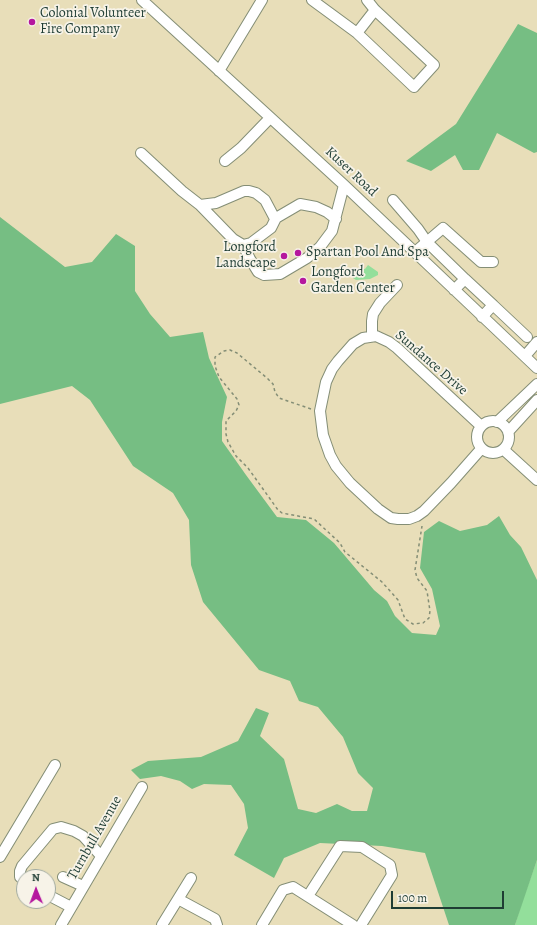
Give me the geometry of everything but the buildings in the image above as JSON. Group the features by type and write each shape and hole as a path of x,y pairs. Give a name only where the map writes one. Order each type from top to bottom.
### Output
{"street":[{"name":"Kuser Road","path":"142,0 344,185 537,368"},
{"path":"219,71 262,0"},
{"path":"312,0 357,33 414,86 434,65 375,10 367,0"},
{"path":"357,33 375,10"},
{"path":"224,161 241,148 270,118"},
{"path":"141,153 182,191 200,205 233,239 243,245 258,272 264,275 280,274 298,258 308,258 320,247 332,231 344,185"},
{"path":"200,205 216,203 249,191 256,193 265,200 276,218"},
{"path":"393,200 427,242 527,337"},
{"path":"243,245 251,243 271,228 276,218 300,204 320,208 336,219"},
{"path":"415,252 443,228 481,262 493,262"},
{"path":"454,290 465,279"},
{"path":"372,336 373,314 380,303 397,285"},
{"path":"482,317 493,305"},
{"name":"Sundance Drive","path":"481,426 397,348 381,338 372,336 363,338 353,344 338,360 326,382 320,412 321,425 326,446 332,460 350,483 378,509 384,514 398,520 409,519 417,516 433,503 481,449"},
{"path":"525,356 537,342"},
{"path":"497,422 537,384"},
{"path":"508,432 537,400"},
{"path":"489,421 497,422 504,426 508,432 509,441 504,450 491,454 481,449 476,438 481,426 489,421"},
{"path":"504,450 537,480"},
{"path":"0,857 55,765"},
{"name":"Turnbull Avenue","path":"61,925 142,787"},
{"path":"21,869 53,829 61,827 74,831 83,836 101,856"},
{"path":"308,896 340,846 362,847 390,865 392,875 361,925"},
{"path":"63,877 84,886"},
{"path":"162,925 191,878"},
{"path":"262,925 283,890 294,887 353,925"},
{"path":"56,899 71,907"},
{"path":"178,899 215,919 217,925"}],"path":[{"path":"315,410 279,398 275,392 273,384 268,378 237,353 230,350 224,351 215,357 215,366 219,377 237,399 238,405 236,411 226,421 226,434 228,442 236,456 248,468 278,510 282,513 314,519 340,543 345,552 382,582 398,600 405,619 413,624 423,623 429,618 430,611 426,591 417,578 415,570 422,526"}],"green space":[{"path":"518,24 537,33 537,152 534,153 497,133 479,170 463,170 455,155 431,171 406,161 456,124"},
{"path":"0,217 65,267 92,262 116,234 135,246 135,291 150,314 170,337 203,332 209,358 227,397 222,422 222,441 246,475 277,517 306,520 334,543 374,590 387,601 395,616 412,633 436,635 440,626 432,589 420,568 424,532 439,521 460,531 487,525 499,516 510,535 521,547 537,580 537,860 515,925 449,925 425,853 382,846 320,843 284,858 274,878 234,855 248,828 244,804 231,785 204,784 192,789 180,781 161,776 140,779 131,770 148,761 201,757 238,741 256,708 269,713 260,736 284,759 298,809 316,813 337,804 352,811 367,811 373,788 358,773 343,737 318,707 299,701 290,681 259,670 203,602 191,565 189,520 173,493 133,466 90,400 72,386 0,404"},
{"path":"368,265 378,272 378,275 370,279 356,280 353,278 353,272 357,268 365,269"},
{"path":"537,860 537,925 515,925 522,902"}],"place":[{"name":"Colonial Volunteer Fire Company","path":"32,22"},
{"name":"Spartan Pool And Spa","path":"298,253"},
{"name":"Longford Landscape","path":"284,256"},
{"name":"Longford Garden Center","path":"303,281"}]}
